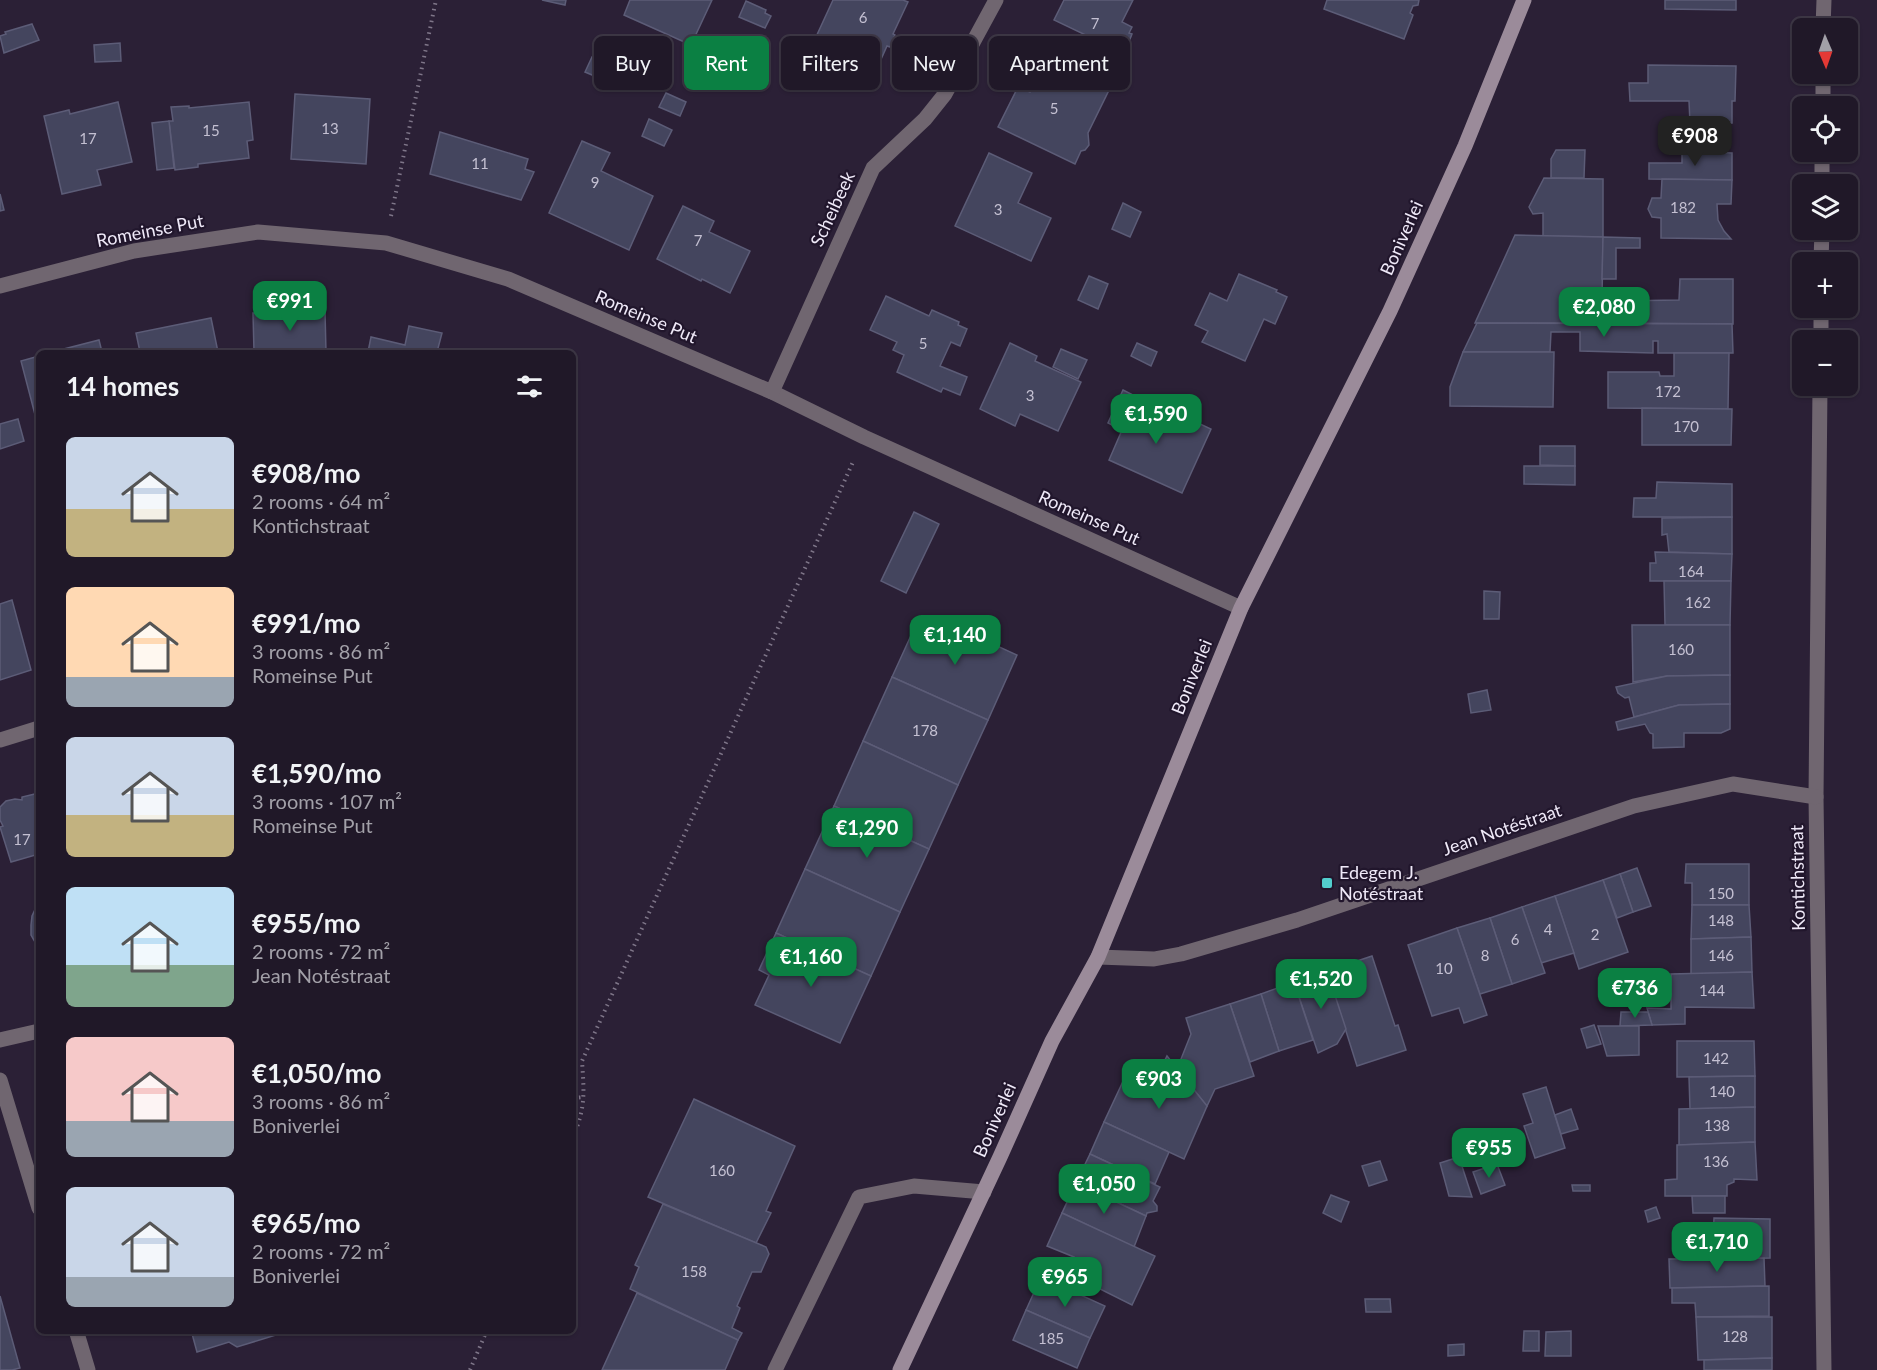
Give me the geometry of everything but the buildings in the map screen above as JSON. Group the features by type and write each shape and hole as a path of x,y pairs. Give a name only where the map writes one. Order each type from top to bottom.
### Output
{"main road":[{"name":"Boniverlei","path":"900,1370 1052,1041 1098,957 1241,608 1390,311 1465,146 1524,0"}],"street":[{"name":"Scheibeek","path":"772,392 873,168 925,119 945,94 996,0"},
{"path":"1824,0 1824,18"},
{"name":"Romeinse Put","path":"0,286 134,251 258,232 386,243 508,279 772,392 864,437 1241,608"},
{"name":"Kontichstraat","path":"1820,396 1816,797 1824,1370"},
{"path":"0,740 36,729"},
{"name":"Jean Notéstraat","path":"1098,957 1154,958 1181,954 1297,920 1634,806 1733,784 1816,797"},
{"path":"0,1040 36,1031"},
{"path":"0,1080 36,1198"},
{"path":"775,1370 859,1197 914,1186 984,1192"},
{"path":"77,1334 88,1370"}],"path":[{"path":"386,243 436,0"},
{"path":"576,1130 581,1119 585,1097 582,1061 864,437"},
{"path":"576,1098 585,1097"},
{"path":"470,1370 486,1334"}],"place":[{"name":"Edegem J. Notéstraat","path":"1327,883"}]}
